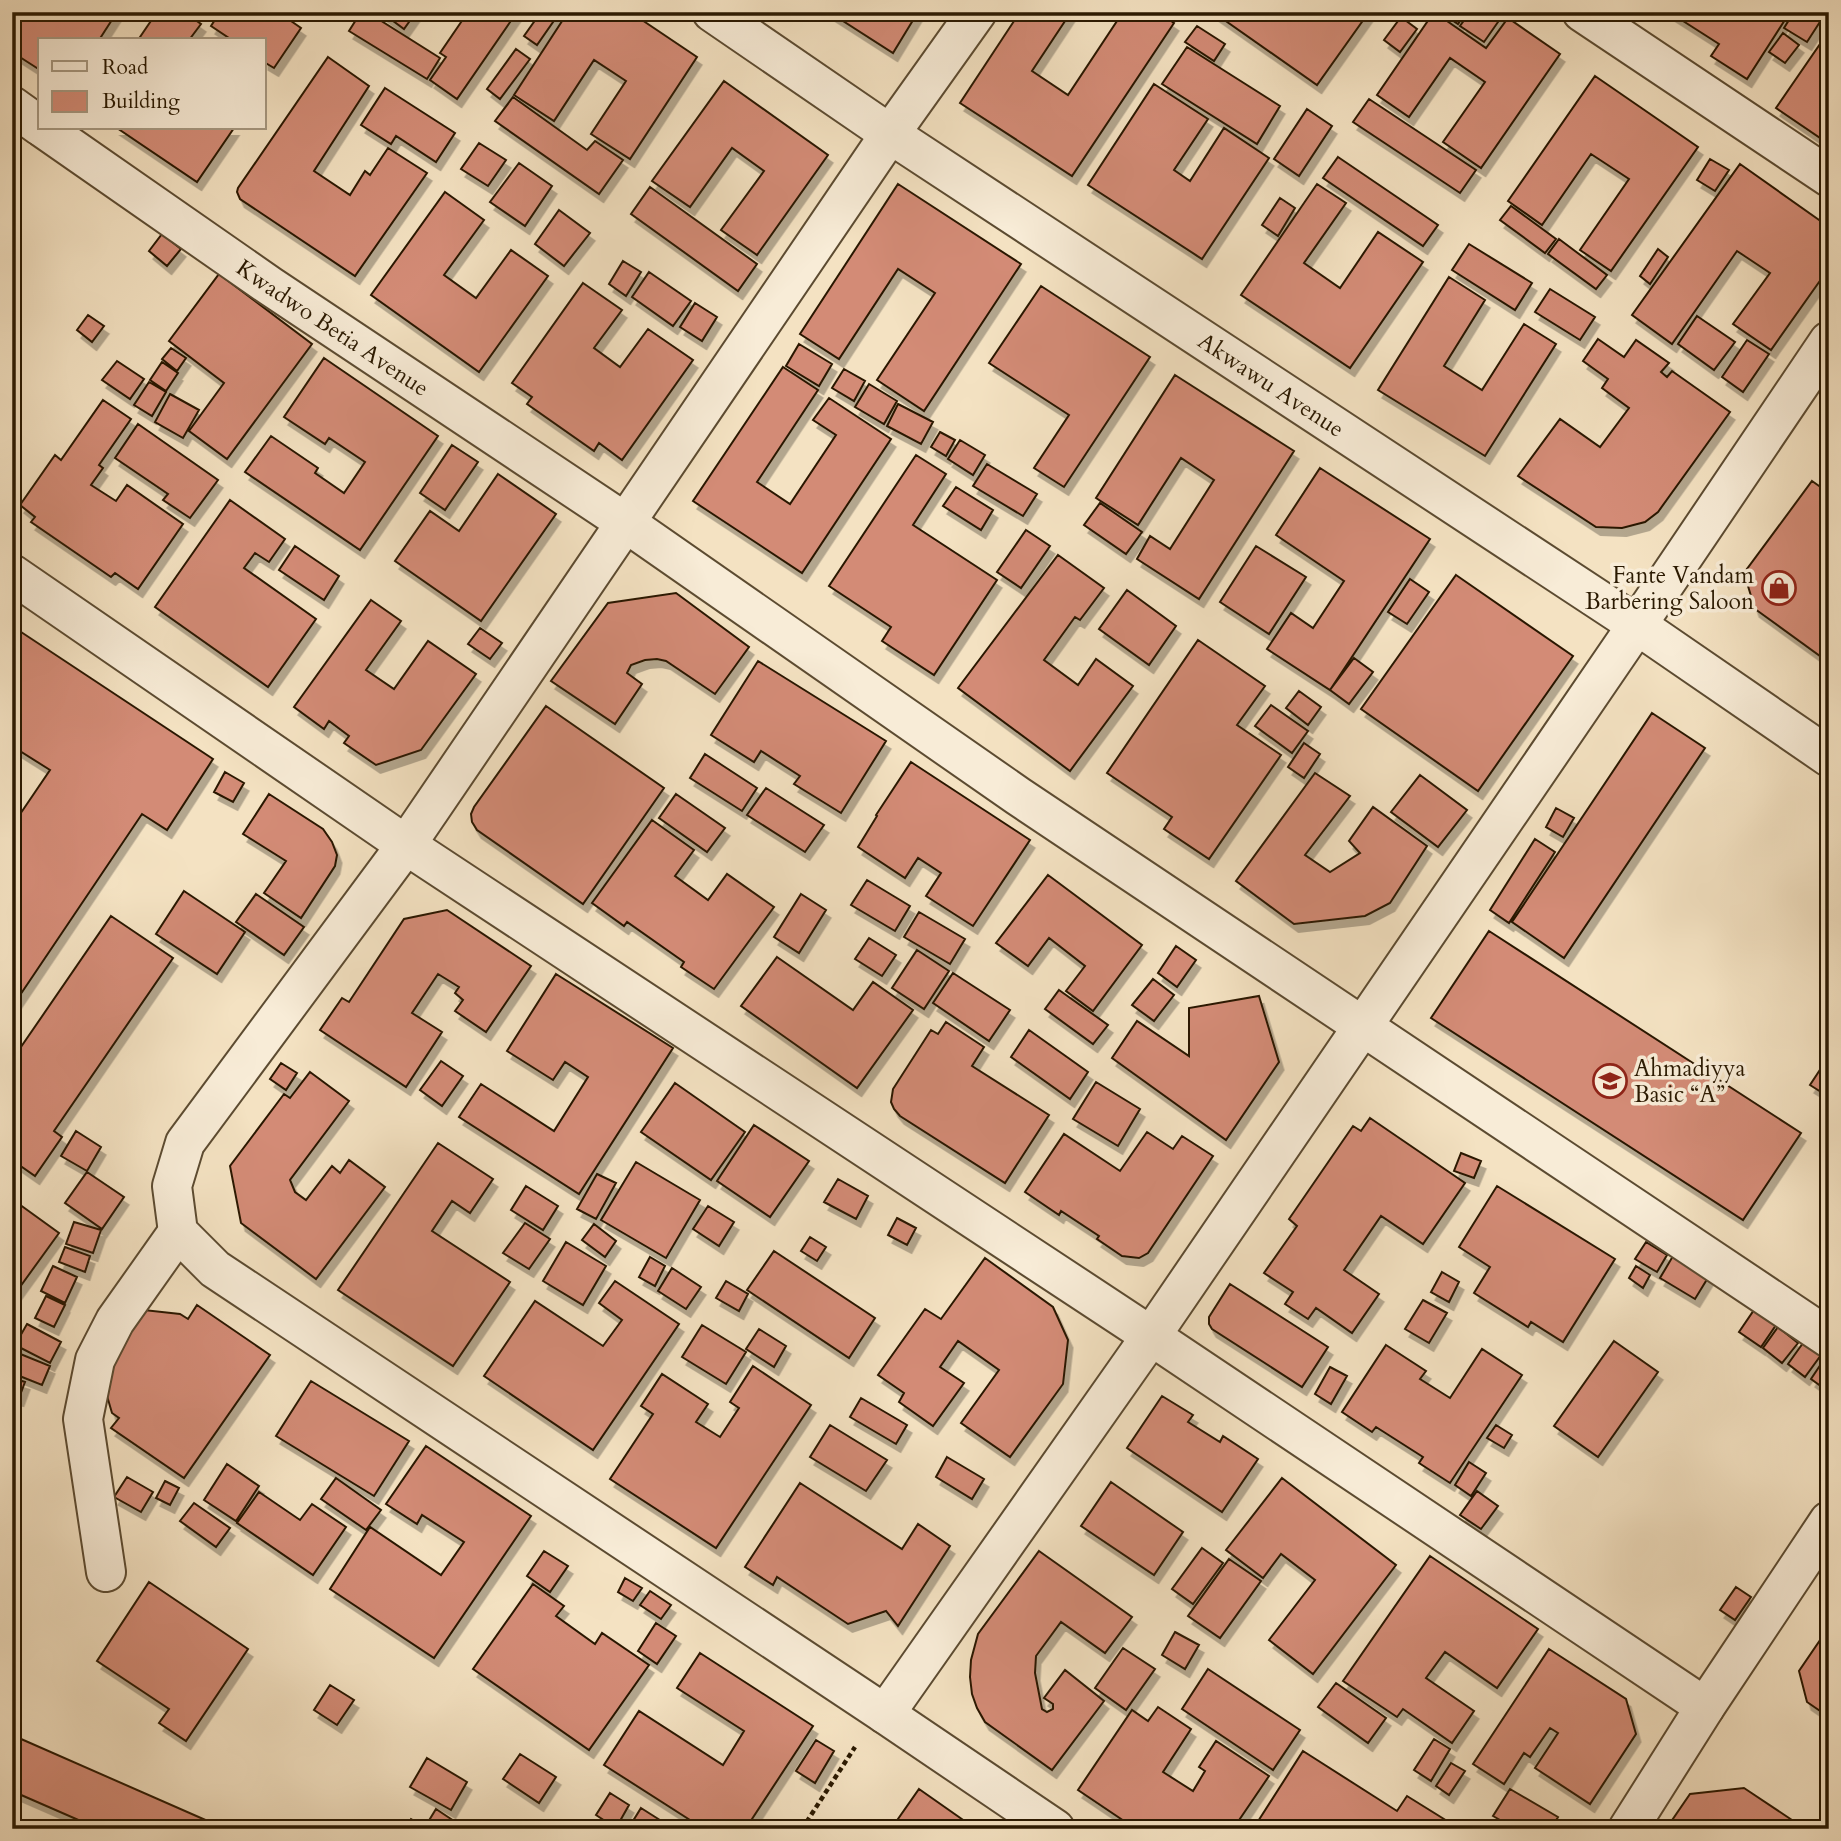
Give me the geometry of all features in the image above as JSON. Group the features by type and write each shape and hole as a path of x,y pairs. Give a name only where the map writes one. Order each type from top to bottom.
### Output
{"street":[{"name":"Akwawu Avenue","path":"712,12 890,134 1637,625 1829,757"},
{"path":"977,12 890,134 406,845 185,1143 172,1186 178,1232 215,1269 1055,1829"},
{"path":"1582,12 1829,177"},
{"name":"Kwadwo Betia Avenue","path":"12,106 38,124"},
{"name":"Kwadwo Betia Avenue","path":"46,130 270,286 626,523 1018,796 1829,1338"},
{"path":"882,1712 1151,1336 1829,341"},
{"path":"12,574 406,845 1151,1336 1705,1707"},
{"path":"106,1572 83,1419 95,1360 115,1321 178,1232"},
{"path":"1628,1829 1705,1707 1829,1521"}],"path":[{"path":"802,1829 882,1712"}],"building":[{"path":"12,12 117,12 100,38 38,38 38,69 12,52"},
{"path":"157,12 184,12 201,24 190,38 139,38"},
{"path":"220,12 278,12 301,28 274,68 266,63 266,38 229,38 211,26"},
{"path":"361,12 367,12 440,58 427,79 349,31"},
{"path":"381,12 416,12 404,29"},
{"path":"468,12 517,12 457,99 430,80 446,57 440,53"},
{"path":"541,12 560,12 537,45 524,36"},
{"path":"568,12 630,12 697,57 630,159 591,134 626,81 594,60 554,121 514,95"},
{"path":"829,12 918,12 893,53"},
{"path":"1020,12 1071,12 1032,71 1068,95 1123,12 1131,18 1135,12 1158,12 1174,23 1072,176 960,103"},
{"path":"1213,12 1369,12 1317,85"},
{"path":"1434,12 1486,48 1508,18 1560,54 1481,168 1443,142 1485,82 1450,58 1409,117 1377,95"},
{"path":"1440,12 1466,12 1458,24"},
{"path":"1470,12 1505,12 1484,42 1460,26"},
{"path":"1669,12 1790,12 1747,79 1711,56 1719,44"},
{"path":"1794,12 1825,14 1807,42 1784,28"},
{"path":"1401,17 1417,29 1400,52 1384,40"},
{"path":"1197,26 1225,44 1214,61 1185,42"},
{"path":"1829,31 1829,144 1776,108"},
{"path":"1783,33 1799,45 1785,63 1769,52"},
{"path":"1187,47 1280,106 1257,144 1162,84"},
{"path":"516,49 530,59 500,99 487,89"},
{"path":"328,57 369,86 314,171 350,195 365,171 370,175 388,148 427,173 355,276 240,199 237,192"},
{"path":"1595,76 1698,147 1611,271 1580,250 1629,179 1591,154 1542,225 1508,201"},
{"path":"724,81 828,155 757,255 721,230 764,171 732,148 690,207 652,181"},
{"path":"1154,84 1208,119 1174,170 1190,181 1224,128 1269,158 1202,259 1088,185"},
{"path":"385,88 455,133 436,162 396,136 391,144 361,125"},
{"path":"513,97 587,150 595,141 623,160 599,194 495,121"},
{"path":"1369,99 1476,170 1460,193 1353,122"},
{"path":"1307,109 1332,126 1299,176 1274,159"},
{"path":"120,130 233,130 197,182"},
{"path":"479,143 506,160 488,186 461,169"},
{"path":"1338,157 1438,225 1423,246 1323,178"},
{"path":"1710,159 1729,170 1715,191 1697,180"},
{"path":"519,163 552,186 525,226 490,202"},
{"path":"1740,164 1829,227 1829,268 1771,350 1733,324 1770,273 1737,251 1672,344 1632,315"},
{"path":"898,184 1021,264 924,411 877,380 935,293 898,269 839,359 800,334"},
{"path":"1317,184 1346,203 1304,263 1340,288 1378,232 1423,262 1350,368 1241,295"},
{"path":"650,187 757,264 738,291 631,214"},
{"path":"445,192 484,220 444,275 476,298 511,250 548,276 479,372 371,295"},
{"path":"1280,198 1295,208 1278,236 1262,225"},
{"path":"1511,206 1556,239 1545,253 1500,220"},
{"path":"559,210 590,233 564,266 535,244"},
{"path":"162,234 181,249 167,266 149,251"},
{"path":"1559,239 1607,275 1596,289 1548,254"},
{"path":"1469,244 1532,283 1515,310 1452,270"},
{"path":"1658,249 1668,257 1650,284 1640,276"},
{"path":"623,261 641,272 626,296 609,284"},
{"path":"649,272 691,301 673,326 632,297"},
{"path":"219,274 312,344 227,459 189,431 224,383 169,341"},
{"path":"1449,277 1485,300 1444,366 1482,390 1524,324 1556,344 1485,456 1378,390"},
{"path":"583,283 622,310 594,348 620,367 648,329 693,360 622,460 599,443 594,451 527,404 532,397 512,383"},
{"path":"1041,286 1150,357 1064,487 1034,468 1069,415 989,363"},
{"path":"1550,289 1595,317 1580,340 1535,312"},
{"path":"695,303 717,317 702,341 680,327"},
{"path":"88,315 104,326 92,342 77,330"},
{"path":"1697,316 1735,342 1714,370 1678,344"},
{"path":"1598,339 1624,357 1636,340 1669,363 1661,372 1667,377 1672,371 1730,412 1658,512 1645,522 1622,528 1596,527 1518,476 1560,419 1600,447 1629,408 1602,388 1608,379 1583,361"},
{"path":"1747,340 1769,354 1743,392 1722,377"},
{"path":"799,344 832,364 819,386 786,366"},
{"path":"171,348 186,358 177,371 162,359"},
{"path":"324,358 438,436 360,550 245,472 271,436 318,468 315,473 344,493 365,462 329,438 325,444 284,417"},
{"path":"117,361 144,379 130,399 102,380"},
{"path":"162,362 178,373 166,391 150,380"},
{"path":"783,367 818,390 757,482 790,504 836,435 813,420 829,398 891,439 802,573 693,501"},
{"path":"844,369 865,381 854,401 832,388"},
{"path":"1175,375 1294,451 1199,599 1137,559 1150,536 1170,549 1214,480 1181,458 1138,525 1096,498"},
{"path":"149,382 166,392 152,416 134,405"},
{"path":"869,384 897,401 884,424 855,407"},
{"path":"170,394 199,410 183,438 155,422"},
{"path":"103,400 131,419 99,465 103,468 91,485 116,501 127,485 183,524 138,589 115,573 111,577 31,522 35,517 20,505 55,455 61,460"},
{"path":"898,404 933,422 921,444 887,426"},
{"path":"138,424 218,480 190,518 163,500 168,494 115,458"},
{"path":"940,432 955,440 946,456 931,447"},
{"path":"960,440 985,455 973,475 948,459"},
{"path":"452,445 478,462 445,510 420,493"},
{"path":"916,455 946,474 913,525 997,580 934,675 882,641 891,627 829,586"},
{"path":"987,464 1037,494 1023,516 973,486"},
{"path":"1320,468 1430,539 1330,690 1267,649 1291,613 1313,628 1344,581 1276,535"},
{"path":"498,474 556,514 481,621 395,561 430,511 459,531"},
{"path":"1812,481 1829,493 1829,643 1820,656 1755,609 1744,573"},
{"path":"956,487 993,510 981,530 943,506"},
{"path":"230,500 285,539 269,562 255,553 244,568 316,619 268,687 155,607"},
{"path":"1100,503 1142,532 1126,554 1084,525"},
{"path":"1026,530 1050,546 1021,588 997,572"},
{"path":"295,546 339,576 324,600 279,570"},
{"path":"1256,546 1306,577 1269,634 1220,602"},
{"path":"1058,555 1104,588 1080,620 1075,617 1044,660 1078,685 1096,659 1133,686 1070,771 958,688"},
{"path":"1456,575 1573,656 1478,791 1361,709"},
{"path":"1410,579 1429,592 1407,624 1388,612"},
{"path":"1127,590 1176,626 1149,665 1099,629"},
{"path":"676,593 749,647 715,694 666,661 645,660 631,665 627,673 642,684 615,724 551,681 608,603"},
{"path":"371,600 401,621 366,670 394,689 428,641 476,674 421,750 376,765 344,743 349,736 329,721 324,729 294,707"},
{"path":"12,626 213,759 167,830 142,814 12,1007 12,826 50,770 12,746"},
{"path":"480,628 502,643 490,659 468,644"},
{"path":"1198,640 1265,686 1237,725 1281,755 1209,859 1164,829 1172,817 1107,773"},
{"path":"1354,658 1373,672 1349,704 1330,690"},
{"path":"758,661 886,741 841,813 794,784 800,776 761,751 754,762 711,735"},
{"path":"1299,691 1321,707 1308,725 1286,708"},
{"path":"1271,705 1308,731 1292,753 1255,726"},
{"path":"546,706 664,788 583,904 477,830 472,822 474,807"},
{"path":"1652,713 1705,748 1564,958 1512,922"},
{"path":"1304,743 1320,754 1304,778 1288,767"},
{"path":"705,754 757,788 742,811 690,778"},
{"path":"911,762 1030,840 973,926 926,896 941,873 918,858 905,878 858,847"},
{"path":"225,772 244,783 233,802 214,792"},
{"path":"1315,773 1350,796 1305,855 1330,872 1360,853 1349,841 1373,807 1427,846 1390,903 1365,916 1294,924 1236,881"},
{"path":"1420,775 1467,810 1438,847 1391,812"},
{"path":"766,788 824,825 805,852 747,815"},
{"path":"269,794 323,829 337,855 335,866 301,918 264,893 286,861 243,834"},
{"path":"676,794 725,828 707,852 659,818"},
{"path":"1556,808 1574,818 1563,837 1546,827"},
{"path":"652,820 694,850 675,876 708,900 727,874 774,907 714,989 681,967 684,962 627,922 624,926 592,903"},
{"path":"1535,839 1555,852 1509,923 1490,910"},
{"path":"1048,875 1142,945 1093,1011 1066,991 1085,966 1049,938 1028,966 996,943"},
{"path":"867,880 910,906 895,931 851,905"},
{"path":"184,891 245,932 217,974 156,934"},
{"path":"256,894 304,927 284,955 236,922"},
{"path":"801,894 826,910 799,953 774,937"},
{"path":"447,910 531,966 486,1032 455,1011 463,1000 455,993 459,987 438,974 412,1013 442,1032 406,1087 320,1030 342,998 349,1002 404,919"},
{"path":"919,912 965,939 950,964 904,937"},
{"path":"111,916 173,958 54,1131 62,1137 35,1176 12,1160 12,1060"},
{"path":"1489,931 1801,1133 1743,1220 1431,1018"},
{"path":"869,938 896,955 882,976 855,959"},
{"path":"1176,946 1196,960 1177,987 1158,973"},
{"path":"917,950 949,971 924,1009 892,988"},
{"path":"777,957 853,1010 873,982 913,1010 857,1088 741,1006"},
{"path":"953,973 1010,1010 989,1041 933,1003"},
{"path":"556,974 673,1048 579,1194 459,1117 481,1084 554,1131 588,1077 565,1062 553,1080 507,1051"},
{"path":"1153,979 1174,995 1154,1021 1132,1005"},
{"path":"1059,990 1108,1025 1093,1044 1045,1009"},
{"path":"1259,996 1279,1062 1226,1140 1112,1058 1137,1021 1189,1056 1189,1008"},
{"path":"946,1022 984,1047 972,1066 1049,1115 1005,1183 900,1116 891,1102 893,1089 931,1030 938,1034"},
{"path":"1029,1030 1088,1072 1070,1099 1011,1057"},
{"path":"1829,1056 1829,1097 1810,1085"},
{"path":"441,1061 463,1076 442,1106 420,1090"},
{"path":"281,1063 297,1073 286,1090 270,1079"},
{"path":"310,1072 349,1101 290,1180 295,1192 306,1200 332,1166 340,1173 349,1160 385,1187 316,1279 241,1223 230,1166 284,1094 290,1098"},
{"path":"1096,1082 1140,1109 1118,1146 1073,1119"},
{"path":"675,1083 745,1132 711,1180 641,1132"},
{"path":"1370,1118 1465,1183 1423,1244 1381,1216 1344,1270 1379,1294 1352,1333 1316,1308 1308,1319 1285,1304 1293,1292 1264,1273 1297,1226 1289,1219 1353,1126 1361,1131"},
{"path":"754,1125 809,1161 770,1217 717,1181"},
{"path":"76,1131 101,1147 87,1171 61,1156"},
{"path":"1147,1132 1173,1149 1182,1136 1213,1156 1148,1253 1139,1258 1122,1256 1097,1239 1099,1236 1061,1211 1059,1215 1025,1192 1064,1134 1120,1171"},
{"path":"438,1143 493,1179 470,1213 452,1201 432,1231 510,1282 453,1366 338,1290"},
{"path":"1461,1153 1481,1161 1474,1178 1454,1171"},
{"path":"636,1162 700,1200 666,1258 601,1220"},
{"path":"87,1172 124,1197 102,1229 65,1203"},
{"path":"597,1174 616,1183 596,1219 577,1209"},
{"path":"838,1179 868,1196 856,1219 824,1202"},
{"path":"526,1186 558,1206 543,1230 511,1210"},
{"path":"1497,1186 1615,1259 1563,1342 1531,1322 1528,1327 1474,1293 1490,1267 1459,1247"},
{"path":"12,1199 59,1233 12,1298"},
{"path":"708,1206 734,1222 719,1246 693,1229"},
{"path":"897,1218 916,1228 907,1245 888,1235"},
{"path":"74,1222 101,1230 93,1253 66,1244"},
{"path":"525,1223 550,1239 529,1269 503,1253"},
{"path":"594,1224 616,1241 605,1257 582,1240"},
{"path":"810,1237 826,1247 817,1261 801,1251"},
{"path":"566,1242 606,1266 583,1305 543,1281"},
{"path":"1646,1242 1667,1255 1657,1272 1635,1259"},
{"path":"65,1247 90,1256 85,1272 59,1262"},
{"path":"774,1251 875,1318 849,1358 747,1290"},
{"path":"1673,1256 1709,1276 1695,1299 1660,1278"},
{"path":"650,1257 665,1266 655,1286 639,1277"},
{"path":"985,1258 1053,1307 1068,1340 1063,1384 1010,1457 961,1423 999,1370 958,1341 940,1367 964,1383 933,1426 899,1402 904,1393 878,1375 925,1309 941,1319"},
{"path":"53,1266 77,1277 65,1303 41,1291"},
{"path":"1636,1266 1650,1275 1643,1288 1629,1278"},
{"path":"672,1268 701,1287 686,1309 658,1291"},
{"path":"1442,1272 1459,1282 1449,1302 1431,1292"},
{"path":"615,1281 679,1324 593,1450 484,1376 535,1301 603,1346 622,1320 599,1303"},
{"path":"726,1281 748,1294 739,1311 716,1298"},
{"path":"1230,1284 1328,1347 1302,1387 1212,1329 1209,1317"},
{"path":"46,1296 65,1305 54,1327 35,1318"},
{"path":"1423,1300 1447,1313 1429,1343 1405,1329"},
{"path":"197,1305 270,1355 184,1478 111,1428 119,1418 112,1413 100,1372 144,1310 180,1314 188,1319"},
{"path":"1754,1310 1776,1325 1761,1347 1739,1332"},
{"path":"27,1324 61,1342 50,1363 15,1345"},
{"path":"702,1325 746,1352 726,1384 682,1357"},
{"path":"1778,1327 1798,1343 1782,1363 1763,1348"},
{"path":"759,1329 786,1346 774,1367 746,1349"},
{"path":"1614,1341 1658,1372 1598,1457 1554,1426"},
{"path":"1803,1343 1821,1355 1805,1377 1788,1364"},
{"path":"1386,1345 1426,1371 1420,1379 1450,1398 1482,1349 1522,1375 1450,1483 1419,1463 1423,1457 1376,1427 1372,1432 1342,1412"},
{"path":"13,1351 50,1366 42,1385 12,1373"},
{"path":"1825,1358 1829,1360 1829,1392 1811,1379"},
{"path":"753,1366 811,1405 716,1548 610,1479 653,1414 641,1406 662,1374 708,1404 696,1422 720,1437 739,1408 730,1402"},
{"path":"1330,1367 1347,1376 1331,1404 1315,1394"},
{"path":"12,1378 25,1382 19,1398 12,1396"},
{"path":"311,1381 409,1441 374,1496 276,1436"},
{"path":"1162,1396 1193,1415 1188,1422 1220,1442 1223,1436 1258,1459 1222,1512 1127,1448"},
{"path":"861,1398 907,1425 896,1444 850,1417"},
{"path":"830,1425 887,1460 866,1491 810,1457"},
{"path":"1496,1425 1512,1435 1504,1448 1487,1438"},
{"path":"426,1446 531,1516 434,1658 330,1589 370,1527 441,1575 464,1542 422,1515 417,1524 386,1504"},
{"path":"947,1457 984,1479 972,1499 936,1477"},
{"path":"1469,1462 1486,1473 1471,1496 1455,1485"},
{"path":"227,1464 259,1486 236,1521 204,1500"},
{"path":"127,1477 153,1492 141,1512 114,1497"},
{"path":"336,1478 381,1510 366,1530 321,1499"},
{"path":"1282,1478 1396,1565 1313,1674 1269,1640 1315,1580 1281,1554 1263,1578 1226,1550"},
{"path":"165,1481 179,1488 170,1505 156,1498"},
{"path":"1111,1482 1183,1532 1154,1575 1081,1526"},
{"path":"800,1483 902,1549 918,1524 950,1546 898,1626 886,1611 848,1624 777,1577 773,1585 745,1567"},
{"path":"1477,1491 1498,1506 1481,1529 1460,1515"},
{"path":"259,1492 300,1520 312,1504 346,1527 313,1575 237,1523"},
{"path":"194,1503 230,1528 216,1547 180,1521"},
{"path":"1202,1548 1223,1563 1193,1604 1172,1589"},
{"path":"544,1551 568,1566 550,1592 527,1576"},
{"path":"1039,1551 1132,1617 1105,1653 1061,1622 1036,1656 1035,1673 1042,1709 1047,1712 1053,1709 1053,1704 1044,1698 1065,1670 1104,1701 1052,1770 985,1722 972,1694 970,1677 971,1660 978,1634"},
{"path":"1430,1556 1538,1629 1497,1688 1445,1652 1426,1678 1474,1711 1452,1743 1403,1709 1397,1717 1343,1681"},
{"path":"1229,1559 1261,1581 1220,1638 1188,1616"},
{"path":"625,1578 642,1588 633,1601 618,1592"},
{"path":"149,1582 248,1649 186,1741 159,1723 169,1709 97,1661"},
{"path":"533,1584 564,1606 556,1616 595,1644 602,1633 649,1665 589,1750 473,1669"},
{"path":"1736,1587 1751,1597 1735,1620 1720,1610"},
{"path":"650,1591 671,1605 661,1619 640,1605"},
{"path":"656,1623 676,1636 657,1664 638,1651"},
{"path":"1829,1627 1829,1717 1807,1702 1799,1671"},
{"path":"1175,1632 1199,1645 1185,1669 1162,1655"},
{"path":"1123,1648 1155,1669 1126,1710 1095,1688"},
{"path":"1549,1649 1626,1699 1636,1734 1590,1804 1535,1768 1558,1733 1550,1728 1530,1757 1524,1753 1504,1784 1473,1764"},
{"path":"700,1653 813,1726 750,1822 701,1827 604,1765 639,1711 723,1765 744,1731 677,1688"},
{"path":"1208,1669 1300,1730 1273,1770 1182,1709"},
{"path":"1336,1683 1386,1718 1368,1743 1318,1707"},
{"path":"330,1685 354,1700 337,1725 314,1710"},
{"path":"1158,1707 1191,1729 1163,1772 1193,1791 1205,1771 1199,1767 1216,1741 1269,1776 1233,1829 1136,1829 1078,1790 1132,1710 1148,1721"},
{"path":"12,1735 226,1829 99,1829 12,1791"},
{"path":"1434,1739 1450,1749 1431,1781 1414,1770"},
{"path":"816,1740 834,1751 815,1783 796,1771"},
{"path":"1303,1751 1397,1811 1407,1796 1460,1829 1259,1829 1255,1826"},
{"path":"520,1754 556,1777 539,1803 503,1779"},
{"path":"427,1758 467,1782 451,1810 410,1787"},
{"path":"1451,1763 1465,1771 1449,1795 1436,1786"},
{"path":"1744,1788 1792,1820 1793,1829 1666,1829 1690,1794"},
{"path":"919,1789 976,1829 891,1829"},
{"path":"1510,1789 1558,1817 1551,1829 1516,1829 1493,1816"},
{"path":"610,1793 629,1805 616,1828 596,1815"},
{"path":"641,1808 674,1829 628,1829"},
{"path":"436,1809 466,1829 405,1829 411,1819 425,1827"}],"place":[{"name":"Fante Vandam Barbering Saloon","path":"1779,588"},
{"name":"Ahmadiyya Basic “A”","path":"1610,1081"}]}
